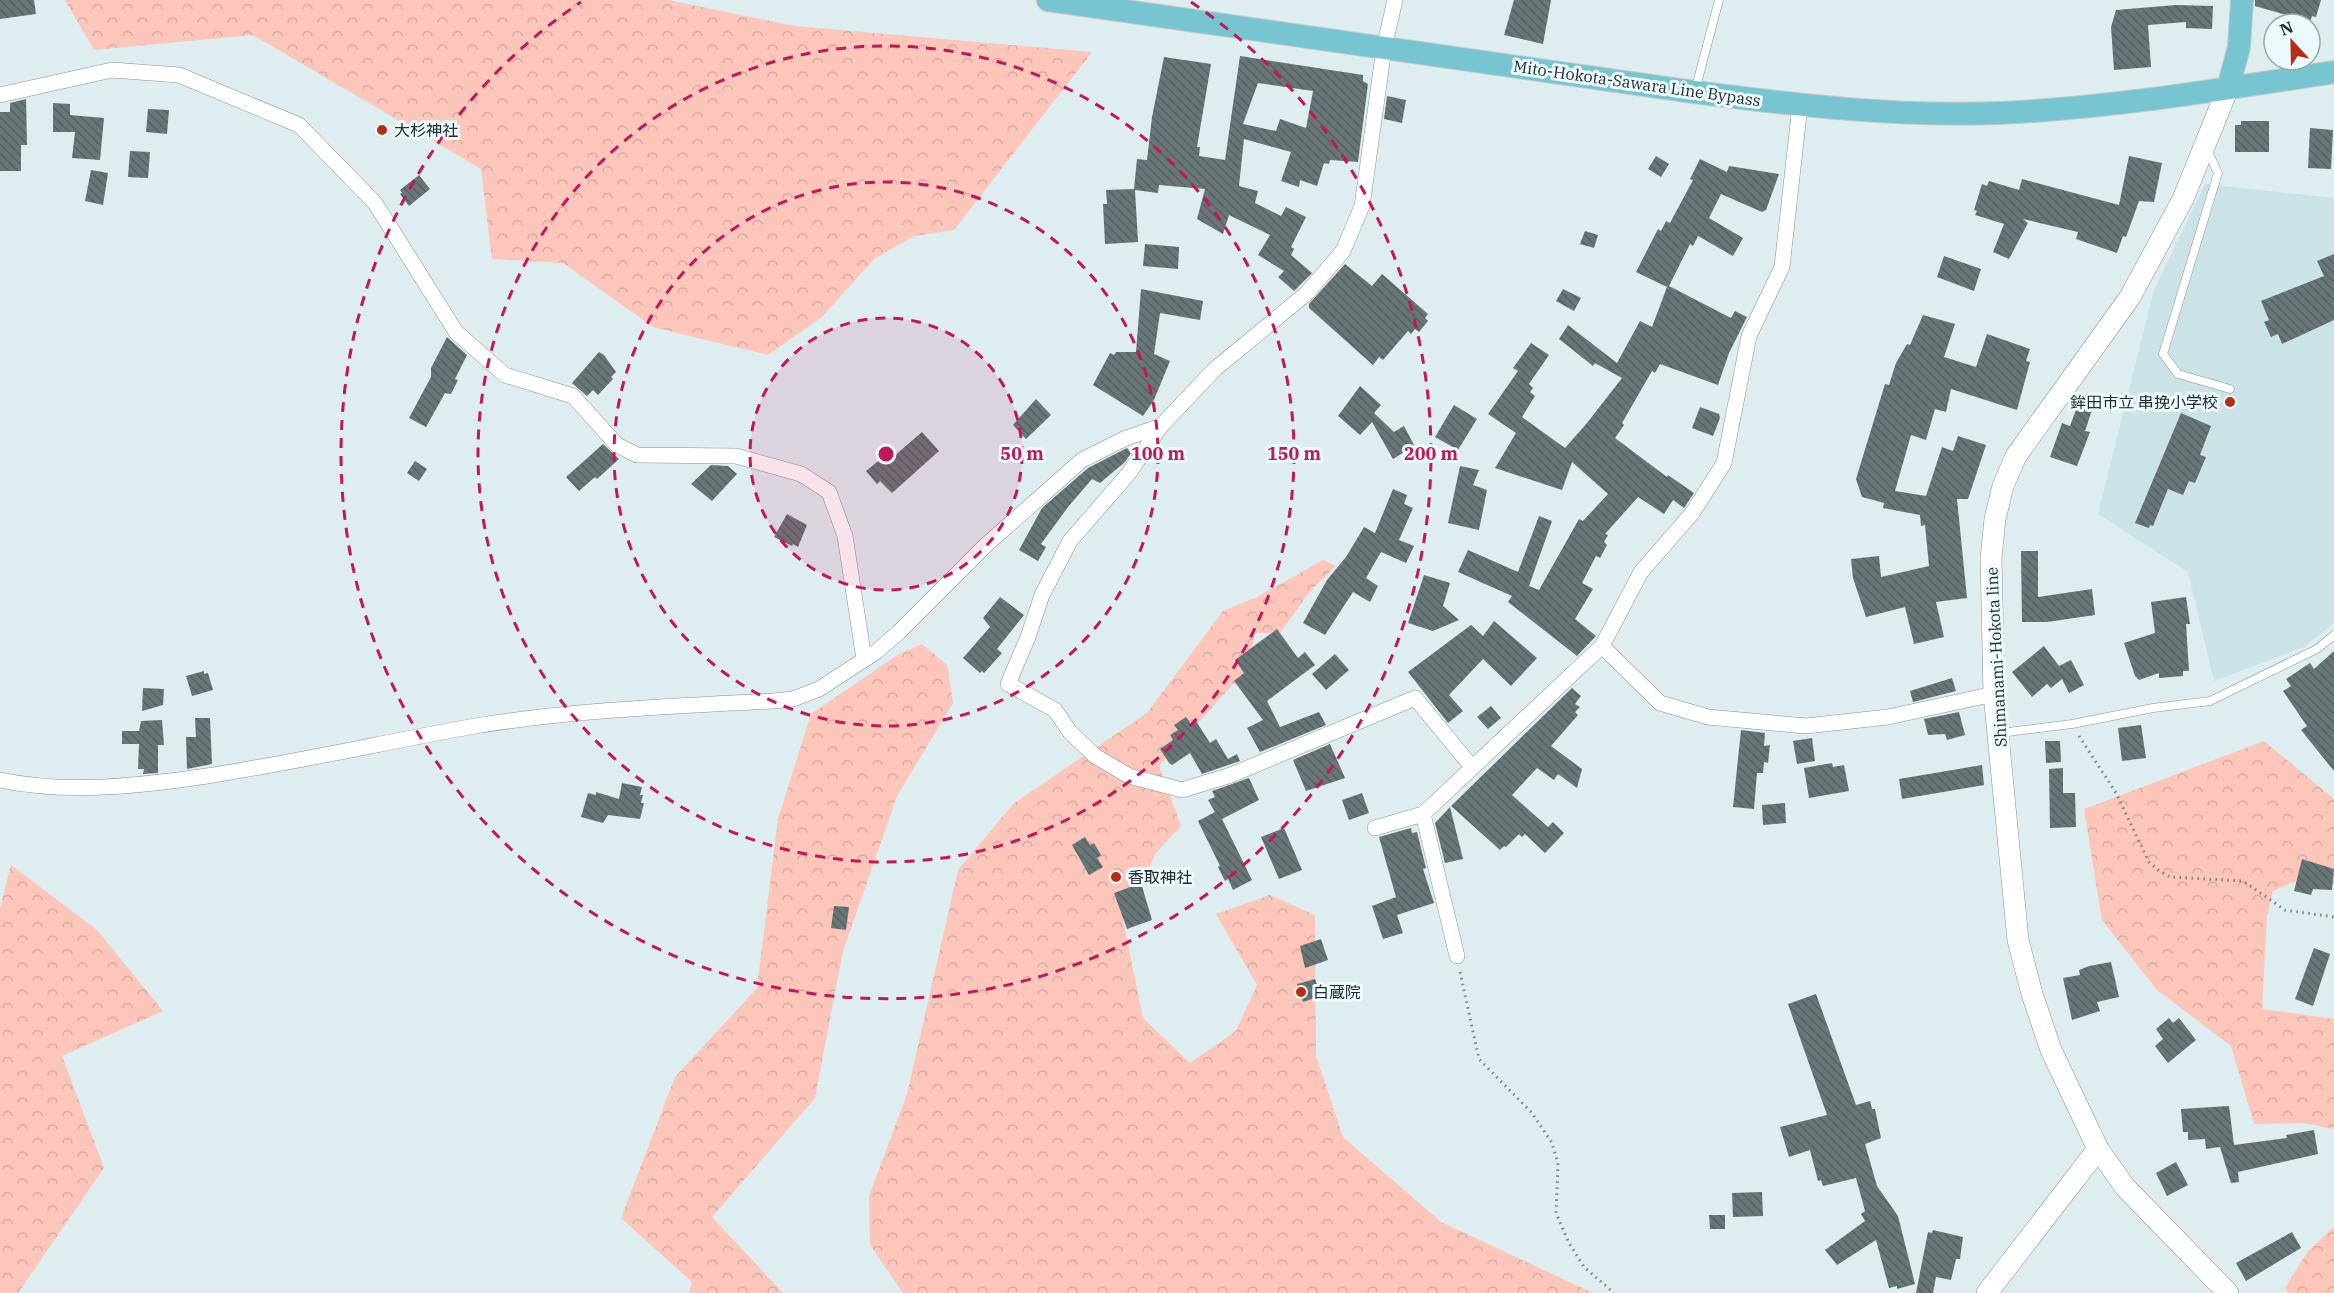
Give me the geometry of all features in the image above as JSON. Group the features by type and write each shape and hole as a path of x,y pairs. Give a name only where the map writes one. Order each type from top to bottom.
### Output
{"main road":[{"name":"Mito-Hokota-Sawara Line Bypass","path":"1048,0 1694,92 1800,105 1902,112 1998,113 2173,97 2334,72"},
{"path":"2228,88 2239,47 2242,0"},
{"name":"Shimanami-Hokota line","path":"2228,88 2182,199 2130,297 2016,456 2003,486 1995,519 1991,558 1994,694 2018,940 2051,1050 2098,1149 2125,1187 2228,1293"},
{"path":"1987,1293 2098,1149"}],"street":[{"path":"1395,0 1384,48 1362,206 1343,251 1307,293 1215,369 1161,426 1129,473 1070,541 1042,595 1028,637 1008,684 1055,710 1070,732 1095,756 1129,776 1182,790 1231,775 1415,698 1472,767"},
{"path":"0,95 112,70 179,75 299,125 375,203 456,332 505,375 573,396 617,445 637,455 736,456 801,474 829,492 846,536 864,660"},
{"path":"1375,828 1423,814 1602,646 1641,572 1693,512 1724,463 1749,336 1782,267 1800,105"},
{"path":"0,780 34,787 139,786 293,763 477,726 573,715 783,700 806,695 864,660 899,632 986,545 1082,459 1126,438 1161,426"},
{"path":"1602,646 1660,703 1708,717 1806,726 1888,717 1994,694"},
{"path":"1423,814 1457,956"}],"lane":[{"path":"1694,92 1719,0"},
{"path":"2206,144 2217,172 2163,354 2178,374 2230,390"},
{"path":"1998,734 2072,724 2153,708 2210,701 2317,649 2334,635"}],"path":[{"path":"2072,724 2116,793 2149,862 2159,871 2170,877 2243,881 2285,910 2334,917"},
{"path":"1457,956 1479,1059 1532,1113 1552,1143 1558,1163 1556,1213 1569,1243 1584,1267 1614,1293"}],"shaded area":[{"name":"鉾田市立 串挽小学校","path":"2205,184 2334,198 2334,623 2304,647 2214,681 2188,572 2098,514 2154,290"}],"green space":[{"path":"65,0 668,0 795,26 1092,52 954,230 914,236 874,259 822,317 768,355 653,327 563,263 492,259 481,169 253,35 94,50"},
{"path":"1323,560 1336,566 1311,590 1280,633 1255,633 1247,669 1159,766 1181,826 1156,853 1123,920 1143,1018 1190,1063 1236,1031 1257,985 1216,914 1270,895 1315,915 1316,1056 1343,1137 1441,1222 1593,1293 903,1293 870,1245 869,1196 907,1094 958,870 1013,804 1147,713 1223,611 1257,597"},
{"path":"922,644 947,665 953,703 897,796 843,951 815,1098 712,1217 783,1293 689,1293 692,1282 621,1218 675,1077 757,988 778,819 811,714 899,654"},
{"path":"2264,741 2334,799 2334,884 2299,880 2273,891 2267,916 2262,1009 2334,1019 2334,1129 2303,1123 2254,1124 2231,1046 2157,990 2102,920 2084,809"},
{"path":"11,865 97,930 163,1011 62,1056 104,1168 18,1293 0,1293 0,908"},
{"path":"2334,1227 2334,1293 2289,1293 2285,1288 2308,1251"}],"building":[{"path":"0,0 34,0 36,14 0,19"},
{"path":"1514,0 1551,0 1543,44 1504,35"},
{"path":"2255,0 2321,0 2317,12 2276,12 2255,6"},
{"path":"2176,5 2213,6 2212,29 2186,28 2186,22 2148,25 2151,67 2114,70 2111,27 2116,10"},
{"path":"1240,56 1363,75 1363,81 1368,84 1358,162 1330,160 1329,164 1324,163 1317,186 1300,180 1299,187 1281,181 1291,152 1244,139 1239,186 1258,191 1255,203 1281,216 1286,207 1306,217 1291,247 1294,249 1291,255 1312,273 1294,291 1278,277 1284,271 1258,255 1270,235 1229,215 1223,234 1197,219 1205,189 1159,185 1158,193 1135,190 1138,242 1105,244 1103,204 1107,204 1106,190 1134,189 1137,159 1147,160 1152,117 1164,57 1211,64 1197,147 1200,147 1199,156 1225,160","holes":["1258,83 1313,91 1306,128 1280,119 1276,131 1243,124"]},
{"path":"1387,96 1406,100 1402,123 1384,119"},
{"path":"26,99 27,145 21,145 21,171 0,171 0,112 10,112 10,103"},
{"path":"53,103 70,104 70,115 104,118 100,160 72,158 75,132 53,132"},
{"path":"148,109 169,110 167,134 146,132"},
{"path":"2241,121 2269,121 2269,152 2235,152 2235,125 2241,125"},
{"path":"2310,128 2333,130 2331,169 2308,168"},
{"path":"130,151 150,152 148,178 128,177"},
{"path":"1656,156 1669,164 1661,177 1648,169"},
{"path":"2129,156 2162,163 2154,202 2139,201 2126,237 2123,236 2117,253 2076,239 2078,232 2023,219 2028,223 2009,259 1993,252 2004,224 1975,215 1977,211 1974,210 1982,184 1987,186 1989,181 2019,190 2022,179 2119,205"},
{"path":"1700,159 1727,172 1729,166 1779,174 1766,210 1762,212 1721,194 1709,218 1743,238 1733,256 1698,236 1693,246 1690,244 1669,286 1731,318 1735,311 1747,317 1729,353 1718,385 1660,364 1655,373 1652,371 1622,423 1624,425 1615,438 1667,477 1668,475 1694,493 1684,508 1673,500 1664,514 1638,497 1605,534 1608,535 1604,542 1607,545 1600,558 1596,556 1582,583 1593,589 1575,619 1596,636 1577,656 1508,602 1512,596 1458,572 1468,550 1518,572 1539,516 1552,521 1529,586 1539,590 1579,519 1583,521 1608,494 1572,462 1562,490 1495,468 1516,433 1488,414 1518,371 1513,368 1531,343 1549,355 1529,384 1533,388 1530,392 1535,396 1522,417 1565,448 1587,423 1622,378 1595,363 1593,366 1559,339 1568,325 1617,363 1640,321 1652,327 1667,287 1636,272 1658,229 1661,231 1666,221 1670,223 1693,180 1690,179"},
{"path":"91,170 108,173 103,205 85,201"},
{"path":"419,175 430,189 409,206 400,194 402,193 400,190"},
{"path":"1585,231 1598,235 1594,248 1580,244"},
{"path":"1145,244 1179,247 1178,269 1143,266"},
{"path":"2334,254 2334,320 2282,344 2278,334 2271,337 2264,322 2269,320 2261,301 2324,276 2317,261"},
{"path":"1944,256 1981,269 1974,291 1937,277"},
{"path":"1345,264 1372,286 1382,274 1428,314 1425,318 1428,321 1419,332 1415,329 1411,334 1408,331 1383,360 1379,357 1373,365 1309,308 1309,304"},
{"path":"1141,289 1203,301 1200,320 1160,313 1154,354 1170,361 1154,400 1143,416 1093,385 1110,353 1114,355 1116,352 1136,352"},
{"path":"1563,289 1581,298 1574,311 1556,301"},
{"path":"1923,315 1955,324 1944,357 1976,367 1987,334 2030,349 2026,361 2030,362 2017,410 1951,389 1946,412 1935,409 1926,440 1911,435 1895,491 1926,496 1942,447 1953,451 1958,436 1986,445 1968,499 1957,499 1967,598 1936,602 1944,637 1914,644 1905,607 1866,617 1853,578 1851,559 1879,556 1881,577 1929,566 1925,525 1921,526 1920,515 1883,508 1884,503 1862,497 1856,479 1885,384 1889,385 1896,363 1907,344 1910,345"},
{"path":"447,337 467,355 455,379 458,380 451,394 445,393 426,427 409,418 431,377 431,368"},
{"path":"599,352 604,355 616,372 611,377 613,379 598,395 593,390 587,396 572,383"},
{"path":"1360,386 1381,405 1374,413 1394,432 1404,426 1414,445 1411,448 1393,459 1372,422 1360,435 1338,416"},
{"path":"1036,399 1051,415 1026,439 1013,425"},
{"path":"2080,399 2094,404 2085,431 2090,432 2077,466 2050,457 2062,423 2070,426"},
{"path":"1454,405 1477,419 1458,450 1435,437"},
{"path":"1700,407 1719,414 1720,418 1713,436 1692,428"},
{"path":"2181,413 2211,426 2200,455 2206,457 2195,483 2189,481 2183,495 2168,489 2153,526 2150,525 2149,528 2135,523"},
{"path":"922,432 939,451 892,493 880,481 877,484 866,471 882,458 886,463"},
{"path":"603,444 619,459 597,479 595,477 579,491 566,477"},
{"path":"1127,448 1131,453 1125,462 1100,483 1092,479 1068,507 1041,544 1046,547 1038,561 1019,550 1042,508 1088,468"},
{"path":"415,461 427,469 419,481 407,473"},
{"path":"711,465 728,466 737,474 712,501 691,484"},
{"path":"1460,466 1479,470 1473,485 1487,490 1479,530 1448,523"},
{"path":"1393,489 1407,495 1404,504 1413,508 1399,540 1414,546 1406,563 1381,552 1366,578 1378,586 1370,602 1353,592 1325,635 1303,623 1327,580 1346,557 1364,527 1375,533"},
{"path":"787,514 807,525 798,547 774,537"},
{"path":"2021,551 2038,551 2038,597 2092,589 2095,615 2047,622 2022,622"},
{"path":"1424,575 1450,583 1443,606 1459,620 1433,631 1408,623"},
{"path":"1000,597 1024,615 997,649 1002,653 984,673 982,671 980,673 963,658 990,627 983,618"},
{"path":"2186,597 2190,624 2186,624 2189,671 2183,671 2183,676 2159,678 2159,673 2139,680 2135,676 2124,643 2155,633 2151,602"},
{"path":"1494,621 1537,658 1511,686 1483,659 1449,695 1463,711 1448,723 1408,672 1471,625 1483,636"},
{"path":"1277,629 1298,658 1305,652 1315,665 1267,701 1280,727 1319,712 1326,725 1260,752 1247,728 1263,720 1234,681 1244,673 1235,660"},
{"path":"2044,646 2059,666 2071,660 2084,685 2069,693 2062,679 2051,688 2047,684 2032,697 2012,672"},
{"path":"2334,651 2334,771 2301,730 2307,726 2283,691 2291,686 2286,679 2310,663 2314,669"},
{"path":"1335,654 1349,670 1326,690 1312,674"},
{"path":"204,671 204,674 208,673 213,690 192,696 186,676"},
{"path":"1952,678 1956,691 1913,702 1910,691"},
{"path":"143,688 164,689 163,705 142,711"},
{"path":"1572,688 1581,696 1575,704 1580,707 1575,712 1578,715 1551,746 1582,769 1577,788 1558,774 1554,780 1537,768 1512,795 1548,827 1553,822 1564,833 1545,853 1525,834 1522,837 1519,834 1500,850 1451,806"},
{"path":"1491,706 1501,718 1488,729 1477,717"},
{"path":"1959,712 1965,735 1947,740 1945,734 1928,735 1924,719"},
{"path":"1186,717 1191,724 1196,721 1210,743 1216,739 1228,759 1237,754 1240,761 1202,774 1190,753 1172,765 1169,763 1160,749 1173,740 1170,735 1178,730 1174,725"},
{"path":"195,718 210,718 212,764 187,769 186,737 196,737"},
{"path":"162,720 164,745 158,745 158,773 143,774 144,769 138,769 139,744 122,744 122,731 139,731 141,721"},
{"path":"2141,725 2146,758 2122,761 2118,728"},
{"path":"1741,730 1765,733 1764,746 1770,745 1768,763 1764,762 1763,773 1757,773 1754,809 1733,807"},
{"path":"1812,738 1815,761 1797,764 1793,741"},
{"path":"2045,741 2060,741 2061,762 2046,763"},
{"path":"1330,744 1345,778 1306,791 1293,760"},
{"path":"1832,763 1833,767 1844,765 1849,791 1809,798 1804,768"},
{"path":"1982,765 1984,785 1902,799 1899,779"},
{"path":"2063,768 2063,793 2075,793 2076,827 2050,828 2049,769"},
{"path":"1249,778 1259,800 1222,819 1252,880 1233,890 1228,879 1225,881 1198,821 1215,812 1208,800 1215,797 1212,791"},
{"path":"622,783 642,787 641,803 644,803 640,819 608,815 603,823 581,817 588,793 596,795 596,792 619,799"},
{"path":"1362,793 1369,813 1349,820 1342,800"},
{"path":"1785,803 1786,823 1763,825 1762,805"},
{"path":"1450,807 1463,859 1445,863 1435,823"},
{"path":"1284,828 1302,870 1279,879 1261,837"},
{"path":"1411,828 1412,833 1417,832 1426,868 1423,869 1434,903 1397,915 1403,933 1383,939 1372,906 1396,897 1379,837"},
{"path":"1085,837 1090,845 1094,843 1101,855 1097,858 1103,867 1089,875 1072,845"},
{"path":"2302,859 2334,869 2332,890 2313,889 2311,895 2294,891"},
{"path":"1141,883 1152,920 1127,929 1114,893"},
{"path":"834,906 849,907 846,930 831,928"},
{"path":"1321,939 1328,960 1305,968 1300,946"},
{"path":"2314,948 2330,954 2313,1006 2295,999"},
{"path":"2111,962 2119,997 2097,1002 2100,1011 2072,1020 2063,978 2080,975 2079,970 2089,966"},
{"path":"1315,979 1321,996 1303,1002 1297,984"},
{"path":"1816,994 1856,1105 1870,1101 1872,1109 1875,1109 1881,1138 1865,1144 1877,1186 1898,1216 1915,1284 1897,1289 1897,1286 1889,1288 1876,1240 1837,1265 1825,1250 1865,1221 1861,1214 1865,1211 1856,1178 1823,1186 1821,1180 1818,1181 1810,1150 1789,1157 1780,1127 1827,1115 1788,1004"},
{"path":"2169,1018 2173,1023 2179,1018 2196,1040 2168,1063 2155,1046 2163,1039 2156,1029"},
{"path":"2229,1106 2234,1145 2287,1138 2286,1135 2314,1130 2318,1154 2238,1172 2239,1182 2231,1183 2220,1147 2206,1149 2205,1139 2188,1140 2188,1132 2183,1132 2181,1109"},
{"path":"2176,1162 2188,1185 2167,1196 2156,1173"},
{"path":"1762,1192 1763,1216 1733,1217 1732,1193"},
{"path":"1709,1215 1725,1215 1725,1229 1710,1229"},
{"path":"1933,1230 1963,1237 1960,1259 1956,1259 1951,1280 1936,1277 1933,1293 1916,1293 1928,1232 1932,1233"},
{"path":"2292,1232 2301,1248 2246,1281 2236,1263"}],"place":[{"name":"大杉神社","path":"382,130"},
{"name":"鉾田市立 串挽小学校","path":"2230,402"},
{"name":"香取神社","path":"1116,877"},
{"name":"白蔵院","path":"1301,992"}]}
